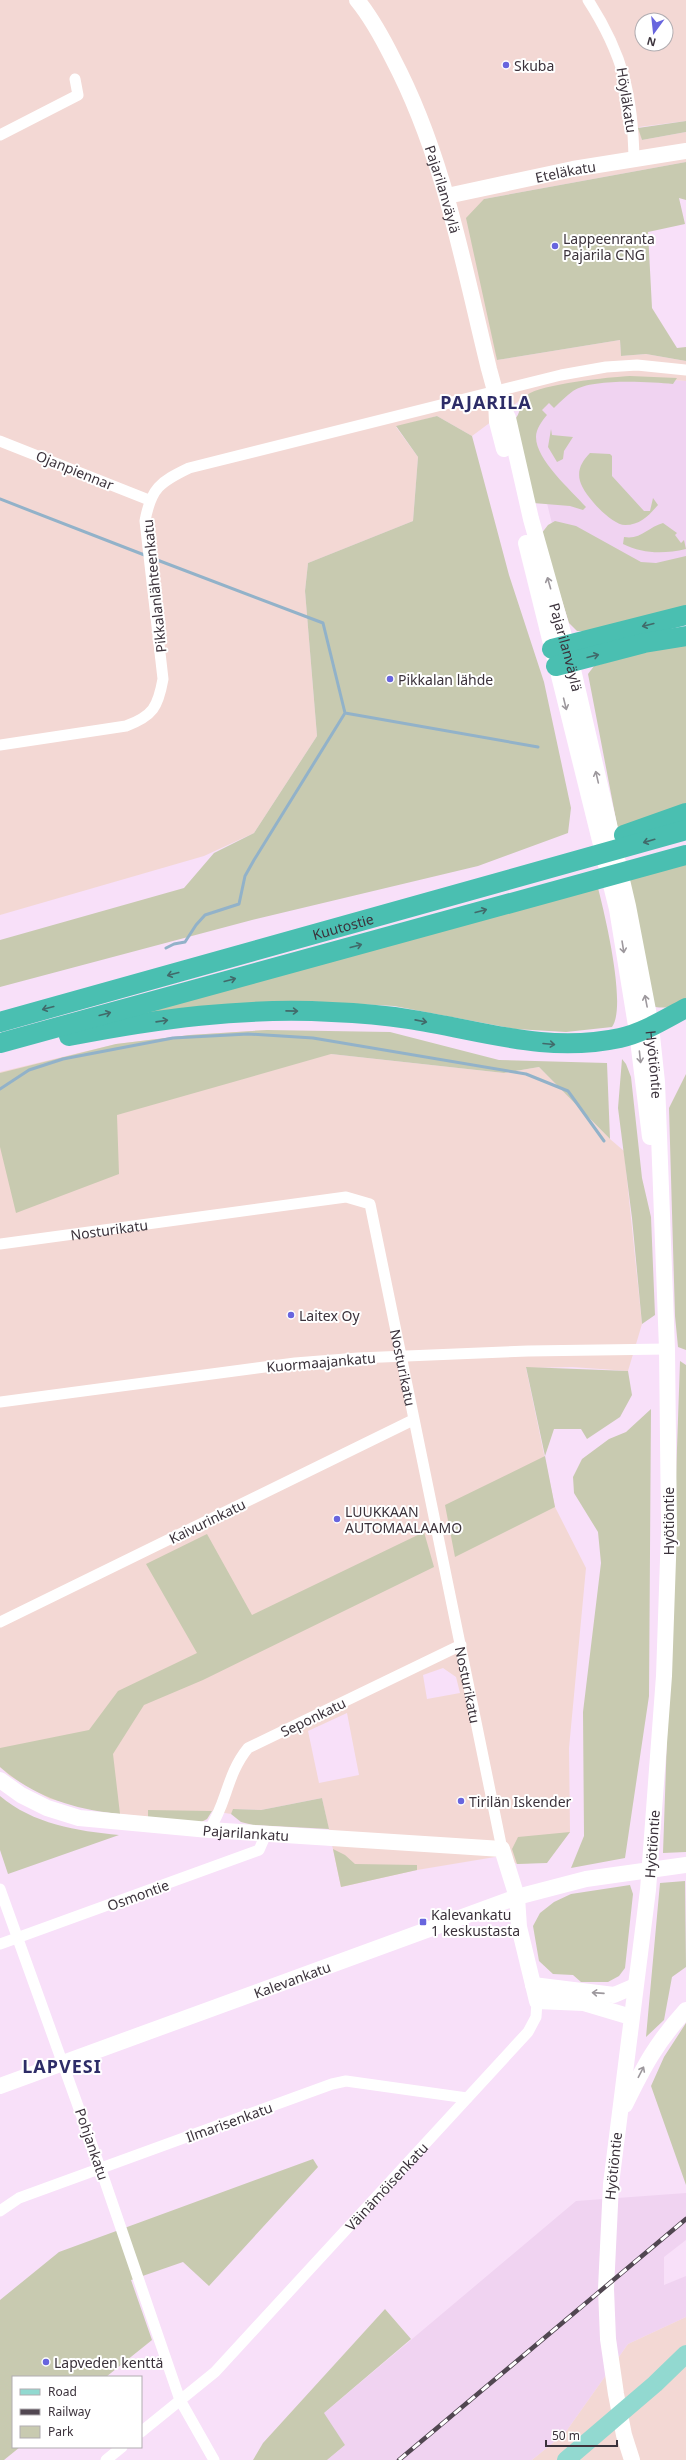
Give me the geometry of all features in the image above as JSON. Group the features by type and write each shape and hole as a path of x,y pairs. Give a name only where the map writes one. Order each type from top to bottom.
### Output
{"highway":[{"path":"561,655 686,615"},
{"path":"561,655 686,636"},
{"path":"202,966 589,846 686,813"},
{"name":"Kuutostie","path":"0,1022 686,830"},
{"name":"Kuutostie","path":"0,1043 686,855"},
{"path":"0,1049 159,1021 215,1014 273,1010 332,1012 407,1018 530,1042 557,1045 621,1038 644,1029 686,1008"}],"main road":[{"name":"Pajarilanväylä","path":"356,0 386,45 410,91 447,196 495,391 508,418 561,655 623,907"},
{"name":"Eteläkatu","path":"447,196 573,169 686,151"},
{"name":"Hyötiöntie","path":"623,907 644,1029 662,1224 667,1349 669,1530 664,1676 648,1890 618,2120 608,2222 606,2289 608,2339 624,2435 632,2460"},
{"name":"Pajarilankatu","path":"0,1780 21,1795 46,1808 79,1818 209,1830 502,1849"},
{"name":"Nosturikatu","path":"502,1849 517,1897"},
{"name":"Kalevankatu","path":"0,2086 517,1897 586,1879 686,1865"},
{"name":"Väinämöisenkatu","path":"517,1897 519,1927 537,2002"},
{"path":"533,1985 614,1994 627,1991 635,1986"},
{"path":"537,2002 584,2002 631,2017"},
{"path":"618,2120 648,2058 662,2036 686,2010"},
{"path":"566,2458 646,2392 686,2354"}],"street":[{"name":"Höyläkatu","path":"588,0 619,56 628,92 634,160"},
{"path":"0,135 78,95 75,79"},
{"name":"Pikkalanlähteenkatu","path":"0,745 126,726 143,720 159,702 163,679 145,520 149,500 158,487 172,476 189,468 495,391 606,367 636,364 686,370"},
{"name":"Ojanpiennar","path":"0,441 149,500"},
{"name":"Nosturikatu","path":"0,1244 346,1197 370,1204 403,1357 413,1420 461,1645 502,1849"},
{"name":"Kuormaajankatu","path":"0,1402 295,1363 528,1350 667,1349"},
{"name":"Kaivurinkatu","path":"0,1622 413,1420"},
{"name":"Seponkatu","path":"209,1830 215,1822 232,1772 248,1748 461,1645"},
{"name":"Osmontie","path":"0,1944 259,1850 266,1834"},
{"name":"Pohjankatu","path":"0,1889 101,2170 180,2400 214,2460"},
{"name":"Väinämöisenkatu","path":"142,2431 215,2372 528,2032 536,2017 537,2002"},
{"name":"Ilmarisenkatu","path":"0,2211 19,2198 101,2170 325,2087 346,2081 467,2098"},
{"path":"106,2460 121,2448"}],"shaded area":[{"path":"0,0 686,0 686,121 639,127 642,140 686,132 686,162 484,199 497,360 620,340 621,356 646,354 686,361 686,381 635,377 588,380 526,396 472,436 437,416 396,427 418,457 413,521 308,563 305,591 317,736 254,833 204,856 0,915"},
{"path":"635,377 686,381 686,571 580,596 556,540 536,458 526,396 588,380"},
{"path":"267,1030 331,1054 504,1073 539,1067 610,1139 624,1151 642,1324 628,1371 572,1367 526,1368 555,1507 586,1568 569,1748 570,1832 547,1862 517,1864 501,1856 417,1870 341,1887 322,1798 261,1810 234,1809 231,1814 212,1811 207,1819 199,1823 120,1814 50,1799 10,1776 0,1767 0,1072 116,1044 190,1035","holes":["443,1668 456,1677 460,1693 427,1699 423,1675","347,1713 359,1775 319,1783 308,1731"]},
{"path":"686,2193 686,2240 664,2257 664,2285 686,2276 686,2317 628,2344 565,2433 532,2460 327,2460 345,2445 323,2414 576,2201"},
{"path":"686,2317 686,2460 532,2460 565,2433 628,2344"}],"green space":[{"path":"686,121 686,132 642,140 638,128"},
{"path":"686,162 686,200 679,198 685,224 648,232 652,308 677,348 686,347 686,361 646,354 621,356 620,340 497,360 466,218 484,199"},
{"path":"630,376 677,378 673,384 622,382 594,384 573,391 554,408 549,403 542,410 547,415 538,428 536,437 542,455 555,474 586,507 583,510 570,506 533,503 513,421 518,415 524,398 535,391 560,384"},
{"path":"437,416 472,436 509,575 544,682 571,808 568,833 478,866 252,920 0,987 0,940 184,888 214,853 254,833 317,736 305,591 308,563 413,521 418,457 396,426"},
{"path":"551,429 552,435 573,437 564,451 563,459 557,462 548,447"},
{"path":"590,453 610,454 612,456 612,476 644,511 650,511 653,498 658,505 644,519 631,525 619,524 605,515 586,493 582,487 579,477 581,466"},
{"path":"555,521 576,526 641,562 656,563 686,556 686,608 588,631 577,631 569,623 541,534 548,525"},
{"path":"663,523 677,533 675,535 681,543 684,540 686,549 670,552 654,552 638,550 623,544 624,537 635,537"},
{"path":"686,641 686,804 618,830 588,674 594,666"},
{"path":"686,864 686,1000 669,1007 661,1008 652,1006 628,880"},
{"path":"598,888 616,981 616,1016 612,1027 566,1032 515,1029 394,1006 303,1001 130,1016"},
{"path":"267,1030 390,1032 499,1060 607,1063 610,1139 539,1067 504,1073 331,1054 117,1115 119,1174 16,1213 0,1147 0,1073 116,1044 190,1035"},
{"path":"622,1059 626,1064 631,1077 642,1178 651,1217 655,1315 642,1324 632,1218 618,1108"},
{"path":"686,1074 686,1350 678,1347 675,1316 669,1108"},
{"path":"680,1361 686,1365 686,1852 663,1853"},
{"path":"526,1367 628,1371 632,1395 620,1417 587,1439 581,1429 554,1429 545,1456"},
{"path":"651,1409 649,1696 625,1858 571,1868 584,1836 583,1712 601,1563 598,1532 574,1493 573,1477 582,1459 609,1439 626,1432"},
{"path":"545,1456 555,1507 455,1557 445,1505"},
{"path":"424,1532 434,1567 203,1680 144,1705 113,1754 120,1814 87,1809 56,1800 27,1786 0,1767 0,1748 89,1730 118,1691 197,1653 146,1564 207,1534 252,1615"},
{"path":"0,1796 13,1806 41,1820 87,1831 119,1835 8,1874 0,1850"},
{"path":"322,1798 329,1829 253,1825 241,1822 231,1814 233,1809 261,1810"},
{"path":"148,1810 212,1811 207,1819 199,1823 148,1819"},
{"path":"570,1832 547,1863 517,1864 512,1849 518,1837"},
{"path":"333,1849 345,1855 355,1864 417,1865 417,1870 341,1887"},
{"path":"685,1881 686,1967 672,1977 664,2020 646,2037 660,1883"},
{"path":"630,1885 633,1894 625,1968 619,1976 608,1982 581,1982 573,1975 553,1974 539,1961 533,1926 540,1913 554,1902 571,1894"},
{"path":"686,2023 686,2185 651,2086 664,2057"},
{"path":"313,2159 318,2167 209,2286 183,2262 131,2280 152,2340 107,2376 12,2376 12,2448 19,2448 4,2460 0,2460 0,2300 59,2252"},
{"path":"385,2309 411,2339 324,2413 345,2445 327,2460 253,2460 263,2443"}],"waterway":[{"path":"0,499 147,556"},
{"path":"152,558 323,623 345,713 245,876 239,904 205,915 196,925 185,942 174,944 166,948"},
{"path":"345,713 538,747"},
{"path":"0,1089 29,1070 63,1059 173,1038 248,1034 313,1038 526,1074 568,1091 604,1141"}],"railway":[{"path":"399,2460 686,2219"}],"place":[{"name":"Skuba","path":"506,65"},
{"name":"Lappeenranta Pajarila CNG","path":"555,246"},
{"name":"Pikkalan lähde","path":"390,679"},
{"name":"Laitex Oy","path":"291,1315"},
{"name":"LUUKKAAN AUTOMAALAAMO","path":"337,1519"},
{"name":"Tirilän Iskender","path":"461,1801"},
{"name":"Kalevankatu 1 keskustasta","path":"423,1922"},
{"name":"Lapveden kenttä","path":"46,2362"}],"district":[{"name":"PAJARILA","path":"486,402"},
{"name":"LAPVESI","path":"62,2066"}]}
